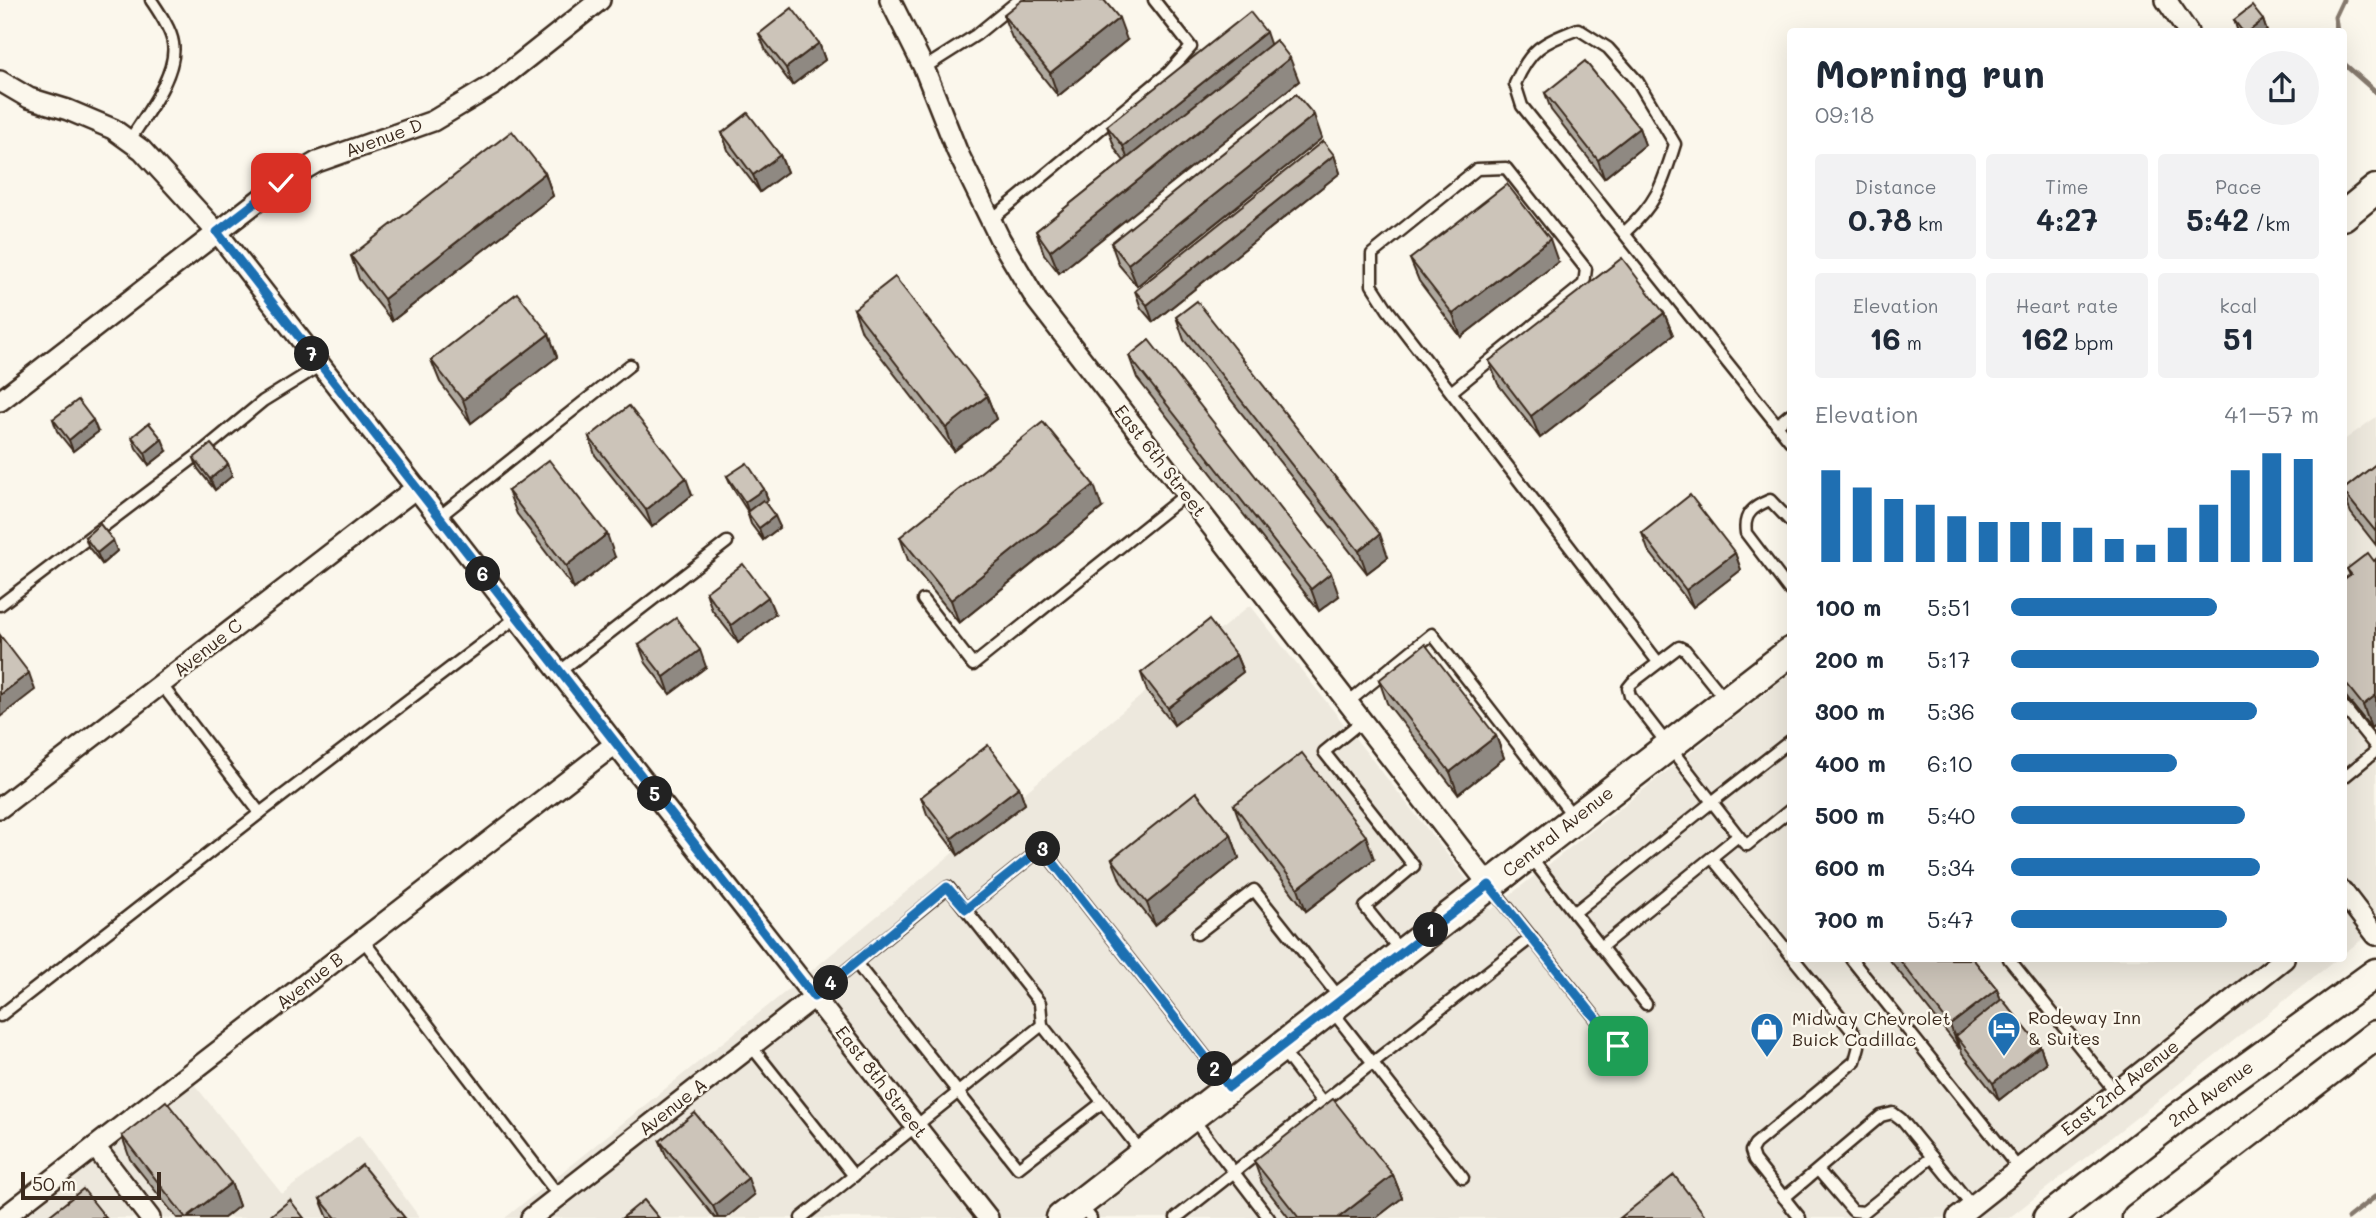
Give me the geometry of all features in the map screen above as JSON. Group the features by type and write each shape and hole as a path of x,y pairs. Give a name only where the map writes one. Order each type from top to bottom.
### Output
{"street":[{"name":"Avenue D","path":"0,401 281,183 317,162 433,121 493,85 600,0"},
{"name":"East 6th Street","path":"890,0 924,68 957,151 990,220 1037,301 1489,885"},
{"path":"2166,0 2185,28"},
{"name":"East 8th Street","path":"0,81 29,98 68,110 113,129 142,150 217,232 988,1218"},
{"path":"2347,213 2376,190"},
{"name":"Avenue C","path":"0,808 416,488"},
{"name":"Central Avenue","path":"1078,1213 1143,1154 1787,654"},
{"name":"Avenue B","path":"3,1218 615,744"},
{"path":"2347,903 2376,935"},
{"name":"East 2nd Avenue","path":"1965,1212 2280,962"},
{"name":"2nd Avenue","path":"2048,1218 2177,1118 2376,973"},
{"name":"Avenue A","path":"531,1218 814,997"},
{"path":"2137,1218 2376,1035"},
{"path":"96,1148 150,1218"}],"lane":[{"path":"129,141 170,72 173,44 162,17 151,0"},
{"path":"924,68 976,35 1019,0"},
{"path":"990,220 1169,72 1191,47 1154,0"},
{"path":"1624,233 1643,215 1661,188 1675,144 1638,82 1608,48 1578,29 1545,42 1524,63 1515,83 1522,106 1787,437"},
{"path":"1451,391 1584,284 1586,269 1506,168 1477,169 1372,254 1372,285 1388,310 1658,662"},
{"path":"0,605 200,454 263,401 321,365"},
{"path":"439,517 630,365"},
{"path":"1777,425 1787,417"},
{"path":"923,600 974,665 1185,495"},
{"path":"1787,518 1770,500 1748,513 1744,524 1746,533 1787,587"},
{"path":"559,672 727,542"},
{"path":"0,1016 517,617"},
{"path":"1347,703 1432,634 1575,819"},
{"path":"1727,701 1685,650 1679,647 1628,688 1630,696 1747,845 1787,812"},
{"path":"161,684 260,813"},
{"path":"2347,711 2376,749 2347,774"},
{"path":"1362,721 1324,752 1414,866 1365,906 1402,953"},
{"path":"1574,913 1787,743"},
{"path":"1601,947 1738,836"},
{"path":"966,909 1042,848 1229,1087"},
{"path":"1528,855 1646,1004"},
{"path":"1712,858 1787,950"},
{"path":"1489,885 1618,1046"},
{"path":"814,997 947,887 1040,1003 1042,1024 1143,1154"},
{"path":"1197,934 1254,890 1336,1004 1373,1063 1463,1178"},
{"path":"1176,1218 1532,936"},
{"path":"363,940 559,1196"},
{"path":"1796,962 1853,1032 1859,1046 1855,1061 1755,1144 1751,1151 1754,1160 1800,1218"},
{"path":"1853,962 2019,1169"},
{"path":"2011,962 2115,1091"},
{"path":"856,963 1018,1168 1103,1102"},
{"path":"801,1218 1042,1024"},
{"path":"751,1046 853,1176"},
{"path":"1280,1048 1322,1102"},
{"path":"1784,1198 1881,1116 1892,1112 1901,1118 1932,1157 1965,1212"},
{"path":"1191,1117 1269,1218"},
{"path":"1818,1170 1853,1211 1864,1212 1932,1157"}],"shaded area":[{"path":"2376,417 2376,929 2347,951 2347,508 2353,504 2347,497 2347,438"},
{"path":"1250,605 1491,910 1787,676 1787,962 2333,962 2009,1218 505,1218 810,972"},
{"path":"194,1084 282,1194 359,1135 420,1218 22,1218"}],"building":[{"path":"1022,0 1104,0 1119,18 1050,73 1003,15"},
{"path":"2252,6 2263,20 2253,28 2240,28 2234,20"},
{"path":"792,8 819,43 786,68 759,34"},
{"path":"1250,12 1266,32 1123,146 1107,126"},
{"path":"1276,40 1290,58 1050,251 1036,231"},
{"path":"1585,61 1639,128 1598,160 1545,93"},
{"path":"1296,94 1314,115 1128,264 1111,243"},
{"path":"748,113 780,155 753,175 722,133"},
{"path":"512,131 545,173 384,299 351,256"},
{"path":"1323,141 1334,155 1147,305 1135,291"},
{"path":"1507,184 1550,239 1453,314 1410,259"},
{"path":"1622,258 1664,313 1531,416 1489,361"},
{"path":"895,277 987,396 946,428 854,309"},
{"path":"517,293 549,334 463,400 431,360"},
{"path":"1197,301 1380,534 1359,551 1176,317"},
{"path":"1149,340 1331,573 1311,589 1129,356"},
{"path":"78,400 93,420 69,440 53,419"},
{"path":"629,406 686,478 646,510 589,437"},
{"path":"1043,422 1094,485 951,600 900,537"},
{"path":"149,423 162,439 145,453 132,437"},
{"path":"211,444 228,464 210,479 194,458"},
{"path":"549,460 607,534 566,566 508,491"},
{"path":"747,463 764,489 745,502 727,476"},
{"path":"2376,464 2376,532 2347,496 2347,487"},
{"path":"1690,495 1735,553 1686,590 1642,533"},
{"path":"763,500 775,516 759,528 747,512"},
{"path":"100,524 113,540 97,553 85,537"},
{"path":"2368,553 2374,561 2376,559 2376,695 2363,705 2347,685 2347,577 2351,574 2347,569"},
{"path":"743,564 768,597 731,625 706,592"},
{"path":"676,618 700,650 664,677 639,645"},
{"path":"1209,620 1236,655 1168,708 1141,673"},
{"path":"0,635 29,673 0,695"},
{"path":"1425,644 1496,736 1450,772 1379,680"},
{"path":"988,745 1019,787 952,838 921,797"},
{"path":"1302,753 1366,836 1298,888 1234,805"},
{"path":"1196,792 1231,835 1147,903 1112,859"},
{"path":"1901,962 1975,962 1997,989 1950,1025"},
{"path":"2002,999 2040,1046 1993,1083 1956,1036"},
{"path":"1333,1099 1393,1175 1338,1218 1299,1218 1254,1161"},
{"path":"166,1101 231,1183 186,1218 122,1136"},
{"path":"695,1113 748,1178 713,1206 660,1141"},
{"path":"362,1165 405,1218 336,1218 320,1199"},
{"path":"1674,1175 1707,1218 1620,1218"},
{"path":"83,1189 106,1218 52,1218 50,1215"},
{"path":"290,1200 304,1218 269,1217"},
{"path":"644,1200 659,1218 622,1218"}],"waterway":[{"path":"2336,28 2335,17 2343,0"},
{"path":"2347,67 2376,92"},
{"path":"2348,1218 2376,1196"}],"place":[{"name":"Rodeway Inn & Suites","path":"2004,1058"},
{"name":"Midway Chevrolet Buick Cadillac","path":"1767,1059"}],"route":[{"path":"281,183 217,232 814,997 947,887 966,909 1042,848 1229,1087 1489,885 1618,1046"}]}
